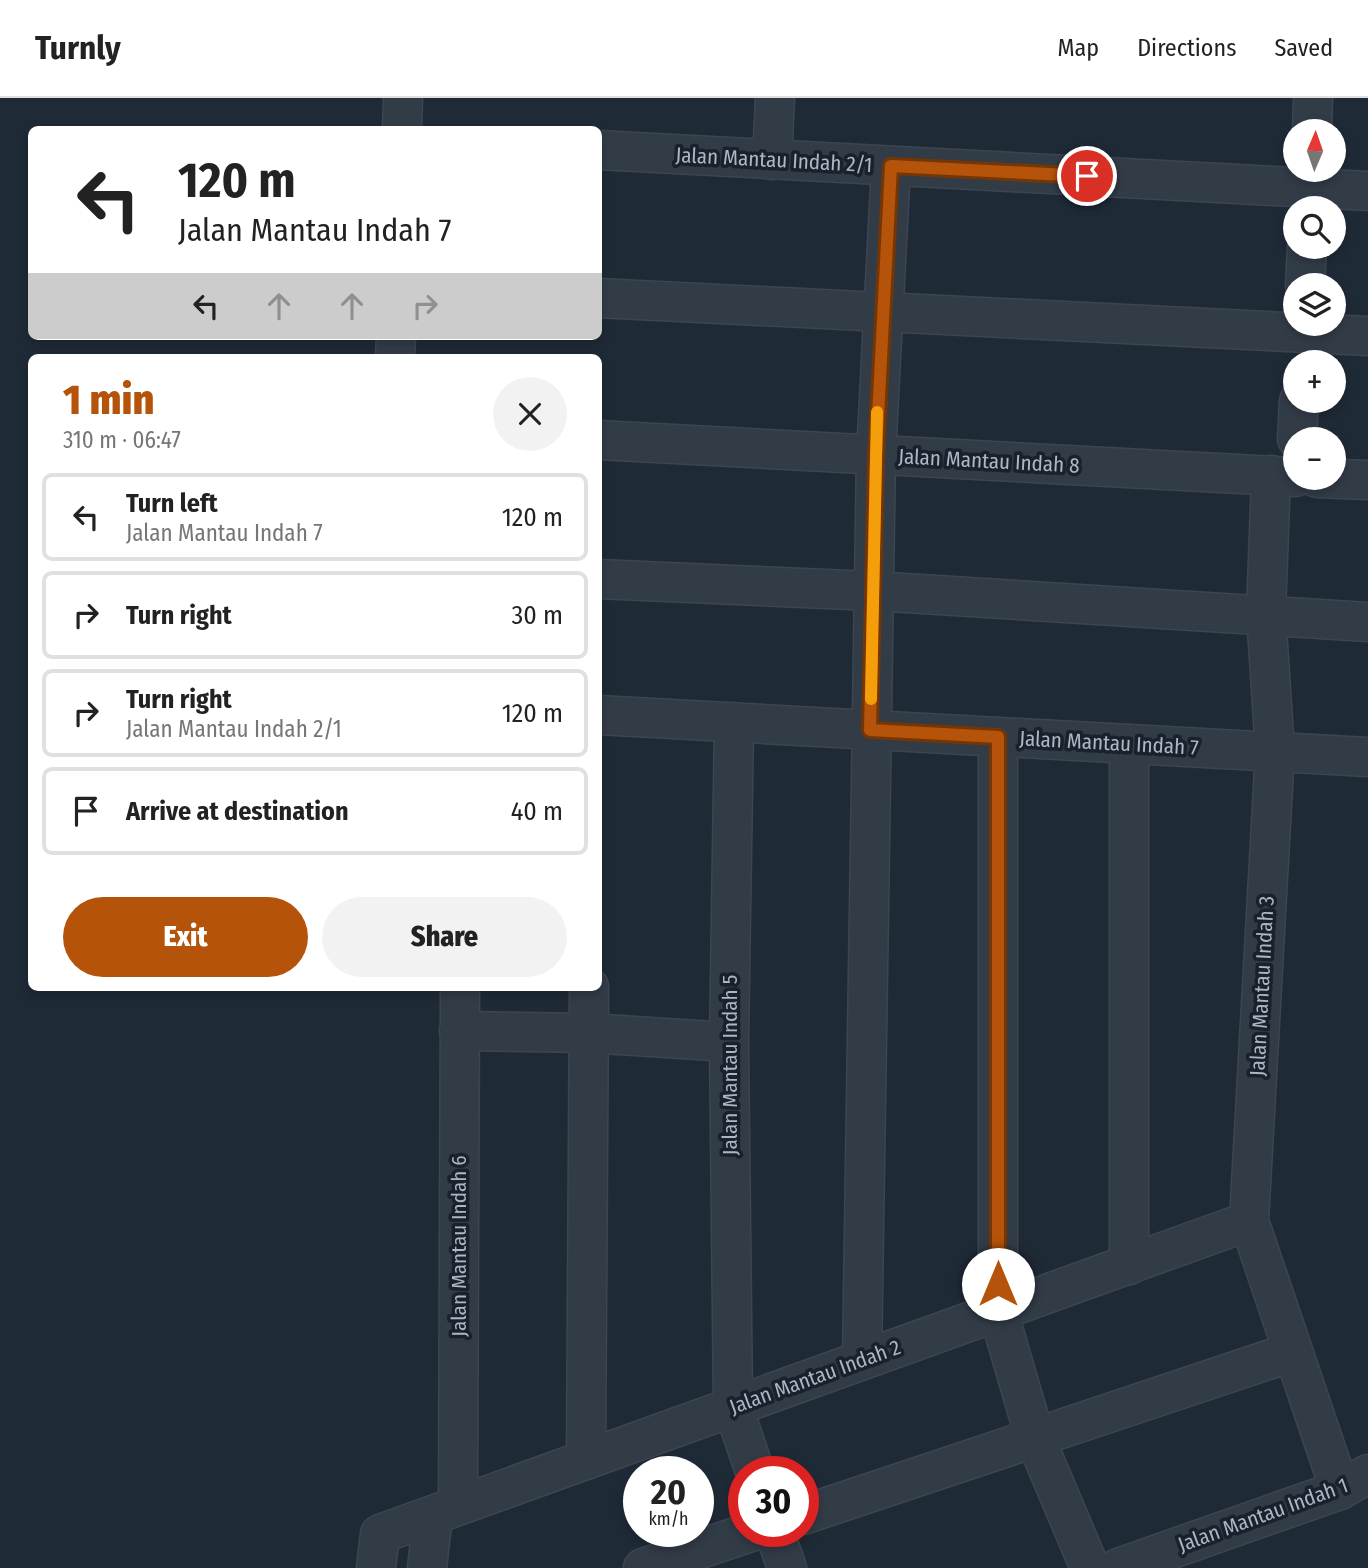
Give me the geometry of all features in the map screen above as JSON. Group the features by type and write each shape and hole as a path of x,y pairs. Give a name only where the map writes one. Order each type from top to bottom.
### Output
{"street":[{"path":"402,126 403,98"},
{"path":"772,160 775,98"},
{"path":"1312,119 1313,98"},
{"name":"Jalan Mantau Indah 2/1","path":"602,150 1368,191"},
{"path":"862,1360 876,455 891,166"},
{"path":"602,298 882,312 1302,340 1368,336"},
{"name":"Jalan Mantau Indah 8","path":"602,440 1283,474"},
{"path":"1346,479 1368,480"},
{"name":"Jalan Mantau Indah 3","path":"1249,1221 1275,751 1266,614 1286,490"},
{"path":"602,579 873,591 1368,622"},
{"name":"Jalan Mantau Indah 7","path":"602,715 1368,757"},
{"name":"Jalan Mantau Indah 5","path":"734,722 729,1042 733,1407 750,1456"},
{"path":"998,737 998,1311 1035,1438 1090,1568"},
{"path":"1129,744 1129,1265"},
{"name":"Jalan Mantau Indah 6","path":"427,1568 446,1510 460,991"},
{"path":"586,1460 589,991"},
{"path":"459,1031 588,1033 729,1042"},
{"path":"1249,1221 1292,1352 1354,1482"},
{"name":"Jalan Mantau Indah 2","path":"378,1551 446,1510 1249,1221"},
{"path":"819,1510 1292,1352"},
{"name":"Jalan Mantau Indah 1","path":"1118,1568 1354,1482"},
{"path":"643,1568 728,1540"},
{"path":"780,1547 788,1568"}],"slow traffic":[{"path":"871,699 877,412"}],"route":[{"path":"998,1284 998,737 870,730 876,455 891,166 1087,176"}]}
